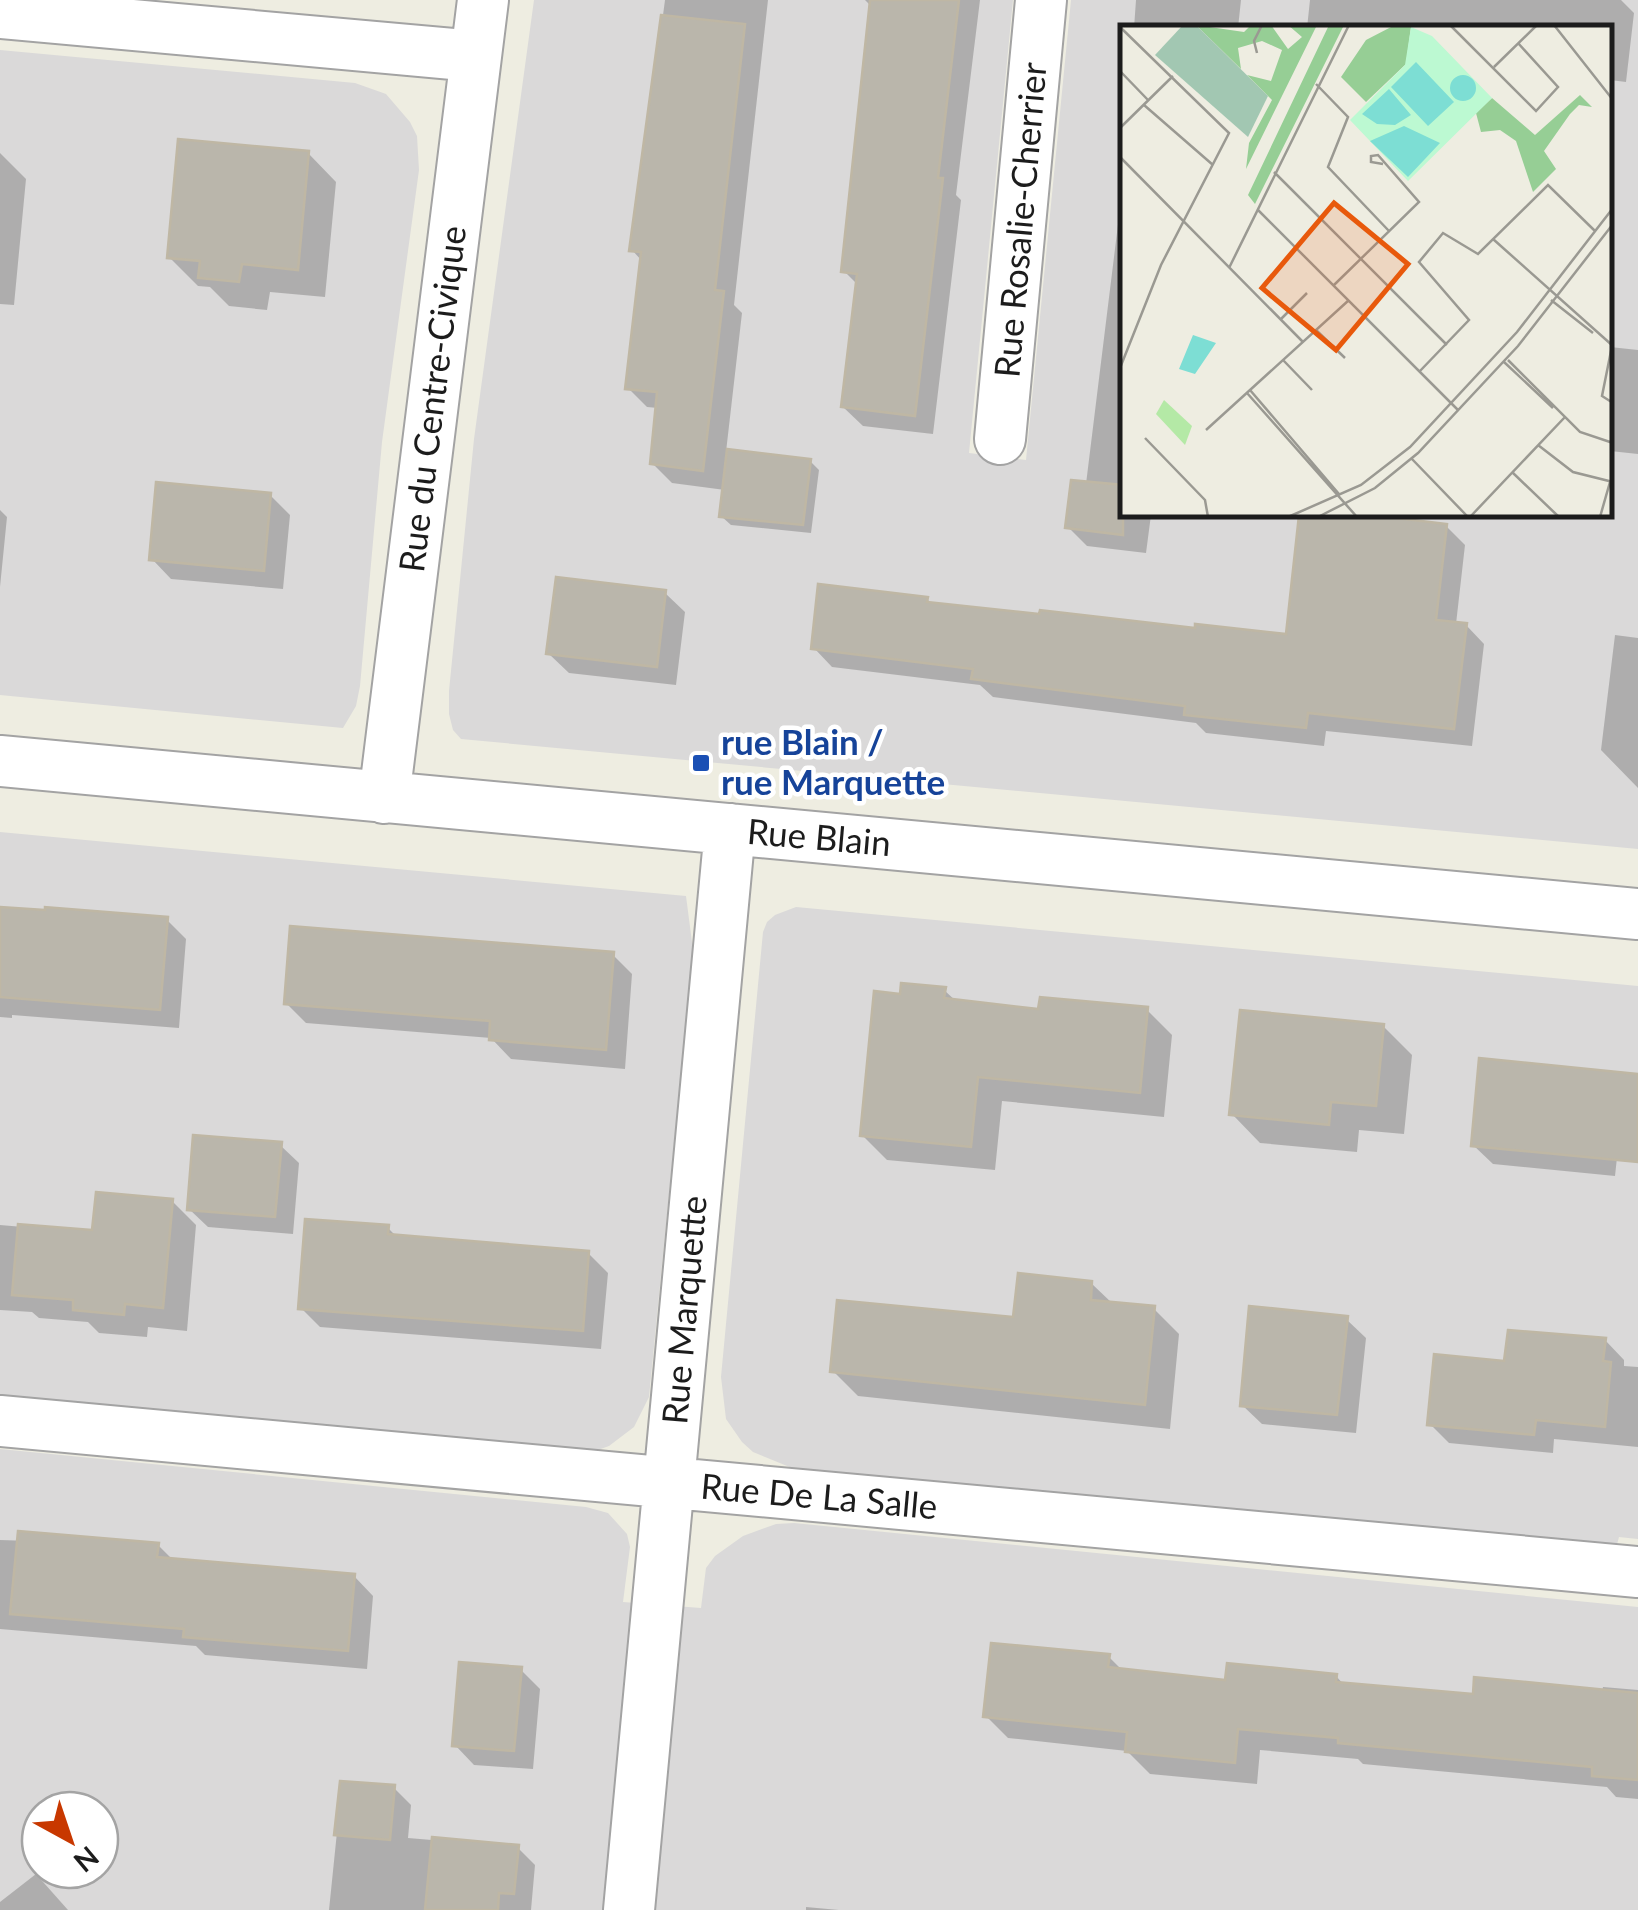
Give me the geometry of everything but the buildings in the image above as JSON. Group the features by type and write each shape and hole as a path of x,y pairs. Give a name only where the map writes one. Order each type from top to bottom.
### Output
{"street":[{"name":"Rue du Centre-Civique","path":"384,798 483,0"},
{"name":"Rue Rosalie-Cherrier","path":"1000,440 1041,0"},
{"path":"0,13 475,56"},
{"name":"Rue Blain","path":"0,762 1638,914"},
{"name":"Rue Marquette","path":"628,1910 730,829"},
{"name":"Rue De La Salle","path":"0,1421 1638,1572"}],"shaded area":[{"path":"534,0 1013,0 969,453 1026,460 1071,0 1638,0 1638,849 461,739 453,730 449,714 474,439"},
{"path":"0,50 355,83 386,94 410,122 417,136 419,170 382,442 360,686 356,706 343,728 0,695"},
{"path":"0,832 686,896 693,950 649,1397 634,1427 609,1446 595,1451 0,1396"},
{"path":"796,907 1638,986 1638,1539 1619,1537 1616,1548 797,1470 753,1452 726,1419 721,1377 763,932 775,915"},
{"path":"0,1449 586,1507 608,1513 627,1534 630,1547 623,1602 701,1608 706,1568 715,1556 743,1536 776,1524 794,1523 1638,1607 1638,1910 0,1910"}],"place":[{"name":"rue Blain / rue Marquette","path":"701,763"}]}
